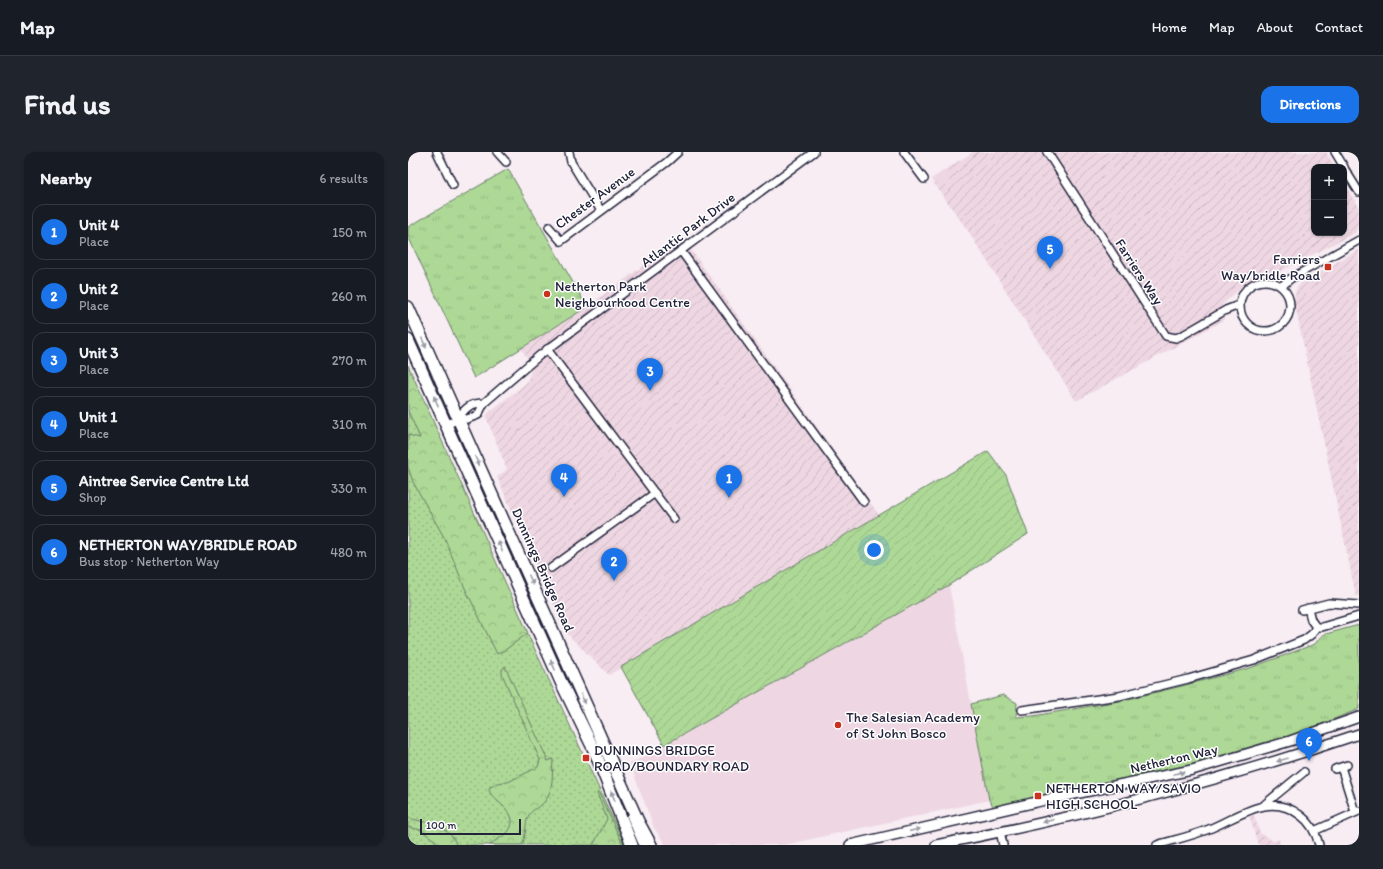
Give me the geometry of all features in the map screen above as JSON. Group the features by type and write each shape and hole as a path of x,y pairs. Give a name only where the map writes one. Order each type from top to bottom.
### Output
{"highway":[{"name":"Dunnings Bridge Road","path":"408,307 452,422 458,449 561,682 595,752 632,845"},
{"name":"Dunnings Bridge Road","path":"408,340 452,422 638,821 651,845"}],"main road":[{"name":"Netherton Way","path":"850,845 1009,808 1192,770 1290,741 1359,717"},
{"name":"Netherton Way","path":"936,845 1054,820 1211,781 1359,734"}],"street":[{"path":"437,152 453,185"},
{"path":"497,152 506,162"},
{"path":"568,152 570,162 601,211"},
{"name":"Chester Avenue","path":"549,228 561,241 667,162 678,152"},
{"name":"Atlantic Park Drive","path":"452,422 467,420 478,414 484,403 547,349 814,152"},
{"path":"904,152 924,180"},
{"name":"Farriers Way","path":"1047,152 1166,336 1176,338 1183,336 1226,310 1239,305"},
{"path":"1334,152 1342,164"},
{"path":"1347,172 1359,192"},
{"path":"1282,286 1290,279 1359,240"},
{"path":"681,251 864,502"},
{"path":"1260,280 1269,280 1282,286 1288,294 1290,308 1286,320 1277,328 1269,331 1258,331 1250,326 1240,313 1239,305 1242,295 1252,284 1260,280"},
{"path":"547,349 674,519"},
{"name":"Atlantic Park Drive","path":"452,422 473,403 484,403"},
{"path":"551,568 655,493"},
{"path":"1316,627 1305,609 1329,603 1359,605"},
{"path":"1316,627 1322,627 1359,616"},
{"path":"1022,710 1119,696 1188,679 1254,660 1304,640 1312,634 1316,627"},
{"path":"1314,831 1357,811 1341,767"},
{"path":"1157,845 1202,832 1250,809 1265,804 1304,772"},
{"path":"623,786 627,808 642,845"},
{"path":"1265,804 1281,806 1293,810 1308,822 1314,831 1319,845"},
{"path":"1000,831 1003,845"}],"shaded area":[{"path":"973,152 1326,152 1333,164 1311,164 1311,236 1347,236 1347,188 1359,208 1359,226 1355,233 1277,273 1249,280 1222,305 1224,320 1076,401 968,231 931,179"},
{"path":"682,237 879,515 609,675 566,633 497,477 507,469 486,417 488,413 526,383 533,366 521,349 587,307"},
{"path":"1359,249 1359,596 1356,596 1294,300 1296,290 1300,284"},
{"name":"The Salesian Academy of St John Bosco","path":"949,585 989,800 784,845 666,845 654,828 630,764"},
{"path":"1253,813 1260,833 1273,841 1279,839 1280,845 1258,845 1249,815"}],"green space":[{"path":"508,169 587,307 474,378 408,236 408,227"},
{"path":"408,365 528,633 497,654 464,586 445,539 413,482 408,467 408,435 420,438 408,411"},
{"path":"408,374 625,845 408,845"},
{"path":"988,451 1006,475 1028,534 949,585 664,745 621,667"},
{"path":"1359,625 1359,709 1299,733 1222,758 994,807 989,800 971,704 1003,695 1017,703 1016,717 1033,716 1120,701 1250,668 1315,644 1322,635"},
{"path":"505,666 548,761 553,759 550,792 543,803 529,815 526,822 522,845 490,845 508,832 512,825 512,818 509,812 490,793 489,788 497,783 508,782 538,767 540,760 502,674 502,670"},
{"path":"597,793 599,793 623,845 593,845 607,819"},
{"path":"408,818 429,823 443,829 449,833 456,845 441,845 421,830 408,827"}],"place":[{"name":"Farriers Way/bridle Road","path":"1328,267"},
{"name":"Aintree Service Centre Ltd","path":"1050,269"},
{"name":"Netherton Park Neighbourhood Centre","path":"547,294"},
{"name":"Unit 3","path":"650,391"},
{"name":"Unit 1","path":"564,497"},
{"name":"Unit 4","path":"729,498"},
{"name":"Unit 2","path":"614,581"},
{"name":"The Salesian Academy of St John Bosco","path":"838,725"},
{"name":"DUNNINGS BRIDGE ROAD/BOUNDARY ROAD","path":"586,758"},
{"name":"NETHERTON WAY/BRIDLE ROAD","path":"1309,761"},
{"name":"NETHERTON WAY/SAVIO HIGH SCHOOL","path":"1038,796"}]}
